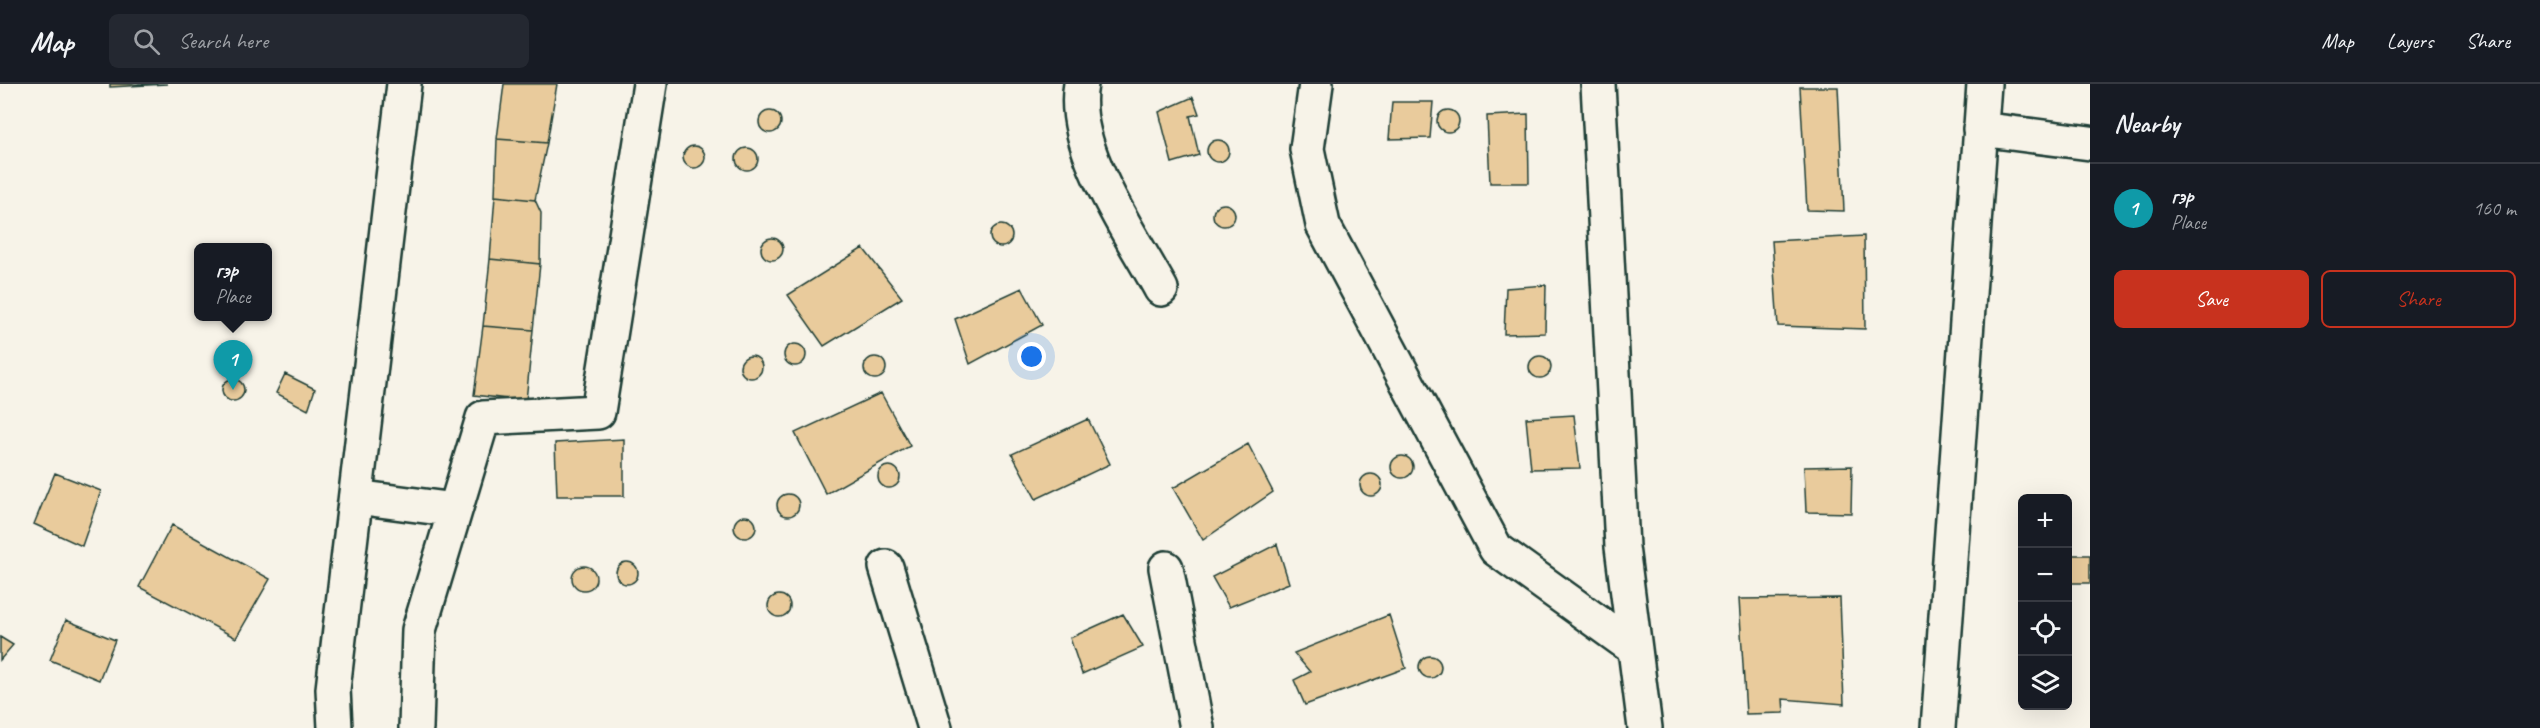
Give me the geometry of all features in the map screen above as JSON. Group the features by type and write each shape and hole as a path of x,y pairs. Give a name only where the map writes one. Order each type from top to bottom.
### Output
{"street":[{"path":"335,728 333,689 404,84"},
{"path":"416,728 419,630 483,418 598,412 650,84"},
{"path":"1081,84 1077,104 1091,159 1161,289"},
{"path":"1316,84 1307,149 1323,225 1497,549 1635,649"},
{"path":"1598,84 1622,547 1645,728"},
{"path":"1938,728 1984,84"},
{"path":"1980,129 2090,143"},
{"path":"356,497 455,510"},
{"path":"886,567 935,728"},
{"path":"1166,568 1197,728"},
{"path":"317,728 333,689"}],"building":[{"path":"110,84 167,84 110,87"},
{"path":"504,84 557,84 547,143 497,139"},
{"path":"1800,87 1838,87 1844,211 1807,210"},
{"path":"1193,97 1199,114 1190,116 1199,155 1172,163 1159,112"},
{"path":"1392,102 1433,102 1430,138 1389,139"},
{"path":"1444,110 1452,110 1459,117 1459,125 1452,132 1444,132 1437,125 1437,117"},
{"path":"766,111 774,111 781,118 781,126 774,133 766,133 759,126 759,118"},
{"path":"1528,114 1529,183 1490,183 1487,116"},
{"path":"497,139 547,143 535,200 495,196"},
{"path":"1214,140 1222,140 1229,147 1229,155 1222,162 1214,162 1207,155 1207,147"},
{"path":"690,146 698,146 705,153 705,161 698,168 690,168 683,161 683,153"},
{"path":"743,148 751,148 758,155 758,163 751,170 743,170 736,163 736,155"},
{"path":"495,196 535,200 541,213 540,264 490,259"},
{"path":"1220,204 1228,204 1235,211 1235,219 1228,226 1220,226 1213,219 1213,211"},
{"path":"997,225 1005,225 1012,232 1012,240 1005,247 997,247 990,240 990,232"},
{"path":"1864,236 1865,329 1778,326 1772,241"},
{"path":"768,238 776,238 783,245 783,253 776,260 768,260 761,253 761,245"},
{"path":"863,248 902,298 824,346 788,295"},
{"path":"490,259 540,264 533,330 483,326"},
{"path":"1546,285 1545,333 1504,334 1506,288"},
{"path":"1022,288 1042,325 970,364 955,319"},
{"path":"483,326 533,330 526,401 474,395"},
{"path":"791,344 799,344 806,351 806,359 799,366 791,366 784,359 784,351"},
{"path":"747,356 755,356 762,363 762,371 755,378 747,378 740,371 740,363"},
{"path":"1536,356 1544,356 1551,363 1551,371 1544,378 1536,378 1529,371 1529,363"},
{"path":"871,357 879,357 886,364 886,372 879,379 871,379 864,372 864,364"},
{"path":"285,374 315,389 308,410 276,393"},
{"path":"233,379 241,382 244,390 241,398 233,401 225,398 222,390 225,382"},
{"path":"881,393 910,446 826,494 795,433"},
{"path":"1574,415 1580,468 1531,469 1526,418"},
{"path":"1088,419 1110,464 1036,499 1012,454"},
{"path":"624,439 624,496 557,496 555,443"},
{"path":"1248,444 1273,492 1203,540 1173,488"},
{"path":"1398,456 1406,456 1413,463 1413,471 1406,478 1398,478 1391,471 1391,463"},
{"path":"885,466 893,466 900,473 900,481 893,488 885,488 878,481 878,473"},
{"path":"1852,466 1851,513 1806,512 1804,467"},
{"path":"55,473 101,491 82,546 34,524"},
{"path":"1367,474 1375,474 1382,481 1382,489 1375,496 1367,496 1360,489 1360,481"},
{"path":"784,494 792,494 799,501 799,509 792,516 784,516 777,509 777,501"},
{"path":"741,516 749,516 756,523 756,531 749,538 741,538 734,531 734,523"},
{"path":"172,525 270,579 236,638 139,587"},
{"path":"1277,544 1289,583 1229,607 1212,577"},
{"path":"2072,555 2090,555 2090,583 2072,583"},
{"path":"623,562 631,562 638,569 638,577 631,584 623,584 616,577 616,569"},
{"path":"584,566 592,570 596,578 592,586 584,590 576,586 572,578 576,570"},
{"path":"775,595 783,595 790,602 790,610 783,617 775,617 768,610 768,602"},
{"path":"1840,598 1844,704 1783,699 1784,713 1746,714 1739,599"},
{"path":"1123,614 1143,647 1082,674 1070,638"},
{"path":"1389,615 1406,668 1305,705 1294,680 1310,672 1294,653"},
{"path":"66,620 115,640 99,680 50,660"},
{"path":"0,637 13,645 0,660"},
{"path":"1426,656 1434,656 1441,663 1441,671 1434,678 1426,678 1419,671 1419,663"}],"place":[{"name":"гэр","path":"233,390"}]}
